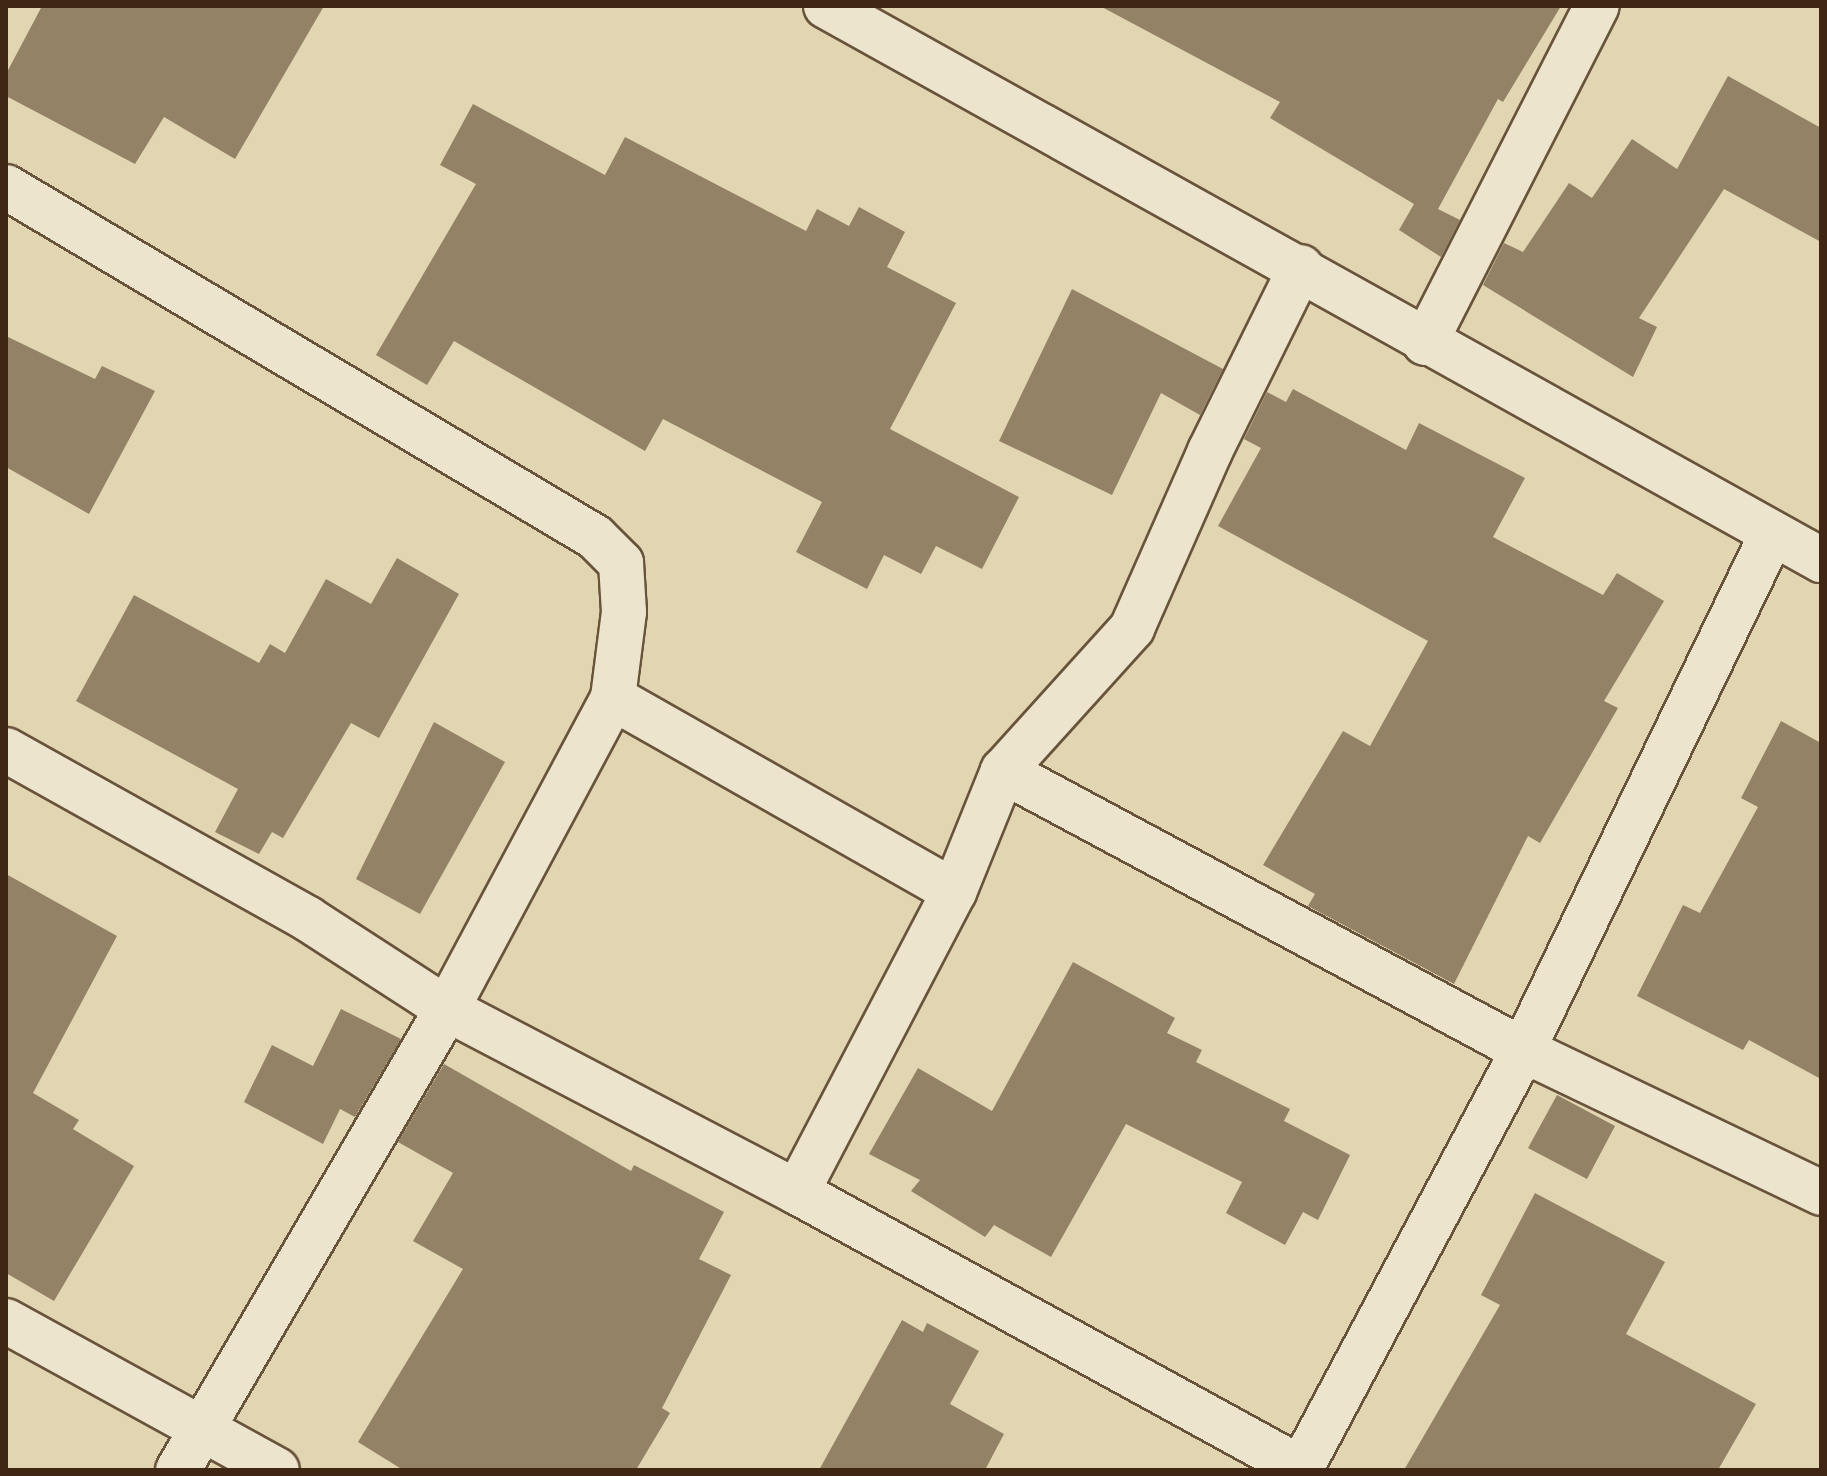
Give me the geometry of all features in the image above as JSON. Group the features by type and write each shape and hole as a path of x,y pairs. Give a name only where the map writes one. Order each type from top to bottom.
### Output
{"street":[{"path":"826,6 1301,267 1425,343 1821,560"},
{"path":"1425,343 1597,6"},
{"path":"6,187 595,537 621,563 624,612 613,698 447,1009 178,1470"},
{"path":"797,1192 954,892 1003,771 1132,628 1210,451 1301,267"},
{"path":"6,750 308,919 447,1009 797,1192 1302,1469 1523,1050 1772,534"},
{"path":"613,698 954,892"},
{"path":"1003,771 1523,1050 1821,1193"},
{"path":"6,1321 277,1470"}],"building":[{"path":"42,6 324,6 235,159 164,117 135,164 6,96 6,74"},
{"path":"1100,6 1561,6 1503,102 1498,99 1438,209 1460,220 1441,257 1399,230 1414,204 1270,118 1280,102"},
{"path":"1728,76 1821,128 1821,242 1724,189 1639,318 1657,327 1633,377 1483,285 1504,243 1523,252 1569,183 1592,198 1632,139 1677,169"},
{"path":"473,104 605,175 625,137 806,231 817,209 849,226 859,207 905,232 887,267 956,303 890,429 1019,497 982,569 936,546 921,574 884,555 867,589 796,552 822,502 663,419 645,451 454,341 427,385 376,355 476,184 440,165"},
{"path":"1072,289 1223,369 1200,415 1161,393 1112,495 999,441"},
{"path":"6,336 95,379 102,366 155,391 89,514 6,467"},
{"path":"1293,389 1406,450 1419,423 1525,478 1493,537 1603,595 1617,573 1664,601 1604,701 1618,708 1540,843 1528,836 1454,984 1308,906 1315,894 1263,865 1343,731 1370,746 1428,641 1218,526 1261,448 1244,439 1267,392 1286,402"},
{"path":"397,558 459,594 379,738 351,723 283,838 272,832 259,854 215,832 238,789 76,701 134,595 259,663 270,644 285,653 326,579 371,604"},
{"path":"1781,721 1821,743 1821,1079 1749,1040 1743,1050 1637,996 1683,905 1700,913 1758,807 1741,798"},
{"path":"434,722 505,762 420,914 356,879"},
{"path":"6,874 117,936 33,1093 79,1120 73,1129 134,1166 54,1301 6,1273"},
{"path":"1073,962 1175,1018 1167,1033 1202,1050 1196,1062 1290,1109 1284,1121 1350,1155 1318,1220 1303,1212 1285,1245 1226,1213 1242,1182 1126,1124 1051,1257 994,1225 985,1237 911,1191 920,1180 869,1154 918,1068 992,1111"},
{"path":"341,1009 401,1039 355,1117 340,1109 323,1144 244,1102 272,1045 313,1066"},
{"path":"444,1064 631,1171 634,1165 724,1212 699,1259 731,1275 662,1408 670,1413 636,1470 403,1470 358,1442 463,1269 413,1241 453,1173 398,1142"},
{"path":"1557,1095 1615,1126 1587,1179 1528,1148"},
{"path":"1535,1193 1665,1262 1626,1334 1756,1404 1718,1470 1404,1470 1500,1305 1481,1295"},
{"path":"902,1320 923,1332 927,1323 979,1351 950,1404 1004,1434 985,1470 819,1470"}]}
